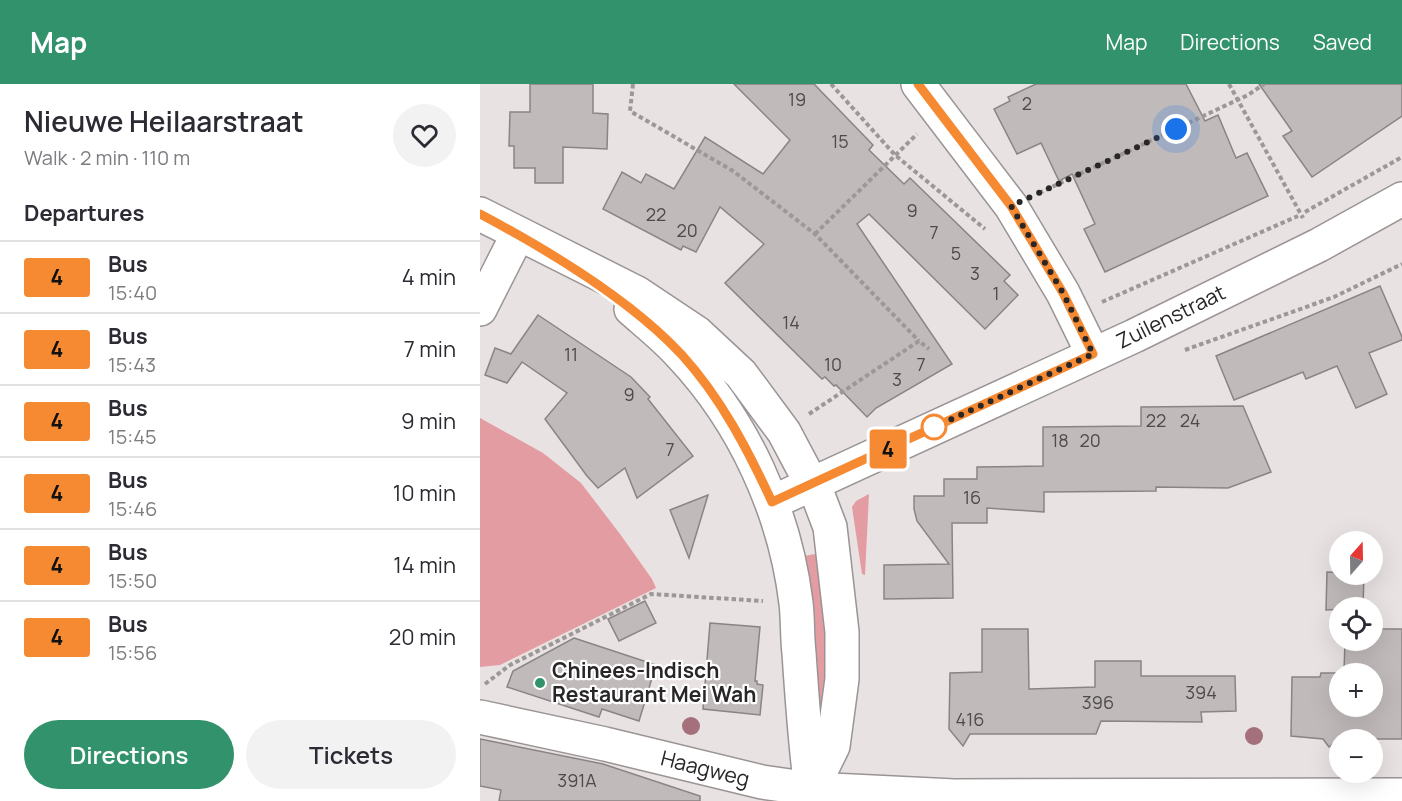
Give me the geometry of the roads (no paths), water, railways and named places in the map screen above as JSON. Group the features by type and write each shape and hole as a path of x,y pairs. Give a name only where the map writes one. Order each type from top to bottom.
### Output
{"street":[{"path":"918,84 1011,206 1063,293 1093,354"},
{"name":"Zuilenstraat","path":"772,502 1134,336 1319,245 1402,199"},
{"path":"480,214 637,293 697,333 741,374 784,432 812,484 830,527 834,542 842,632 843,664 833,746 809,795"},
{"path":"480,309 521,236"},
{"path":"521,236 628,307 681,355 733,425 755,464 772,502 786,550 796,604 809,795"},
{"name":"Haagweg","path":"480,717 605,744 809,795 911,798 1402,795"}],"place":[{"name":"Chinees-Indisch Restaurant Mei Wah","path":"540,683"}]}
